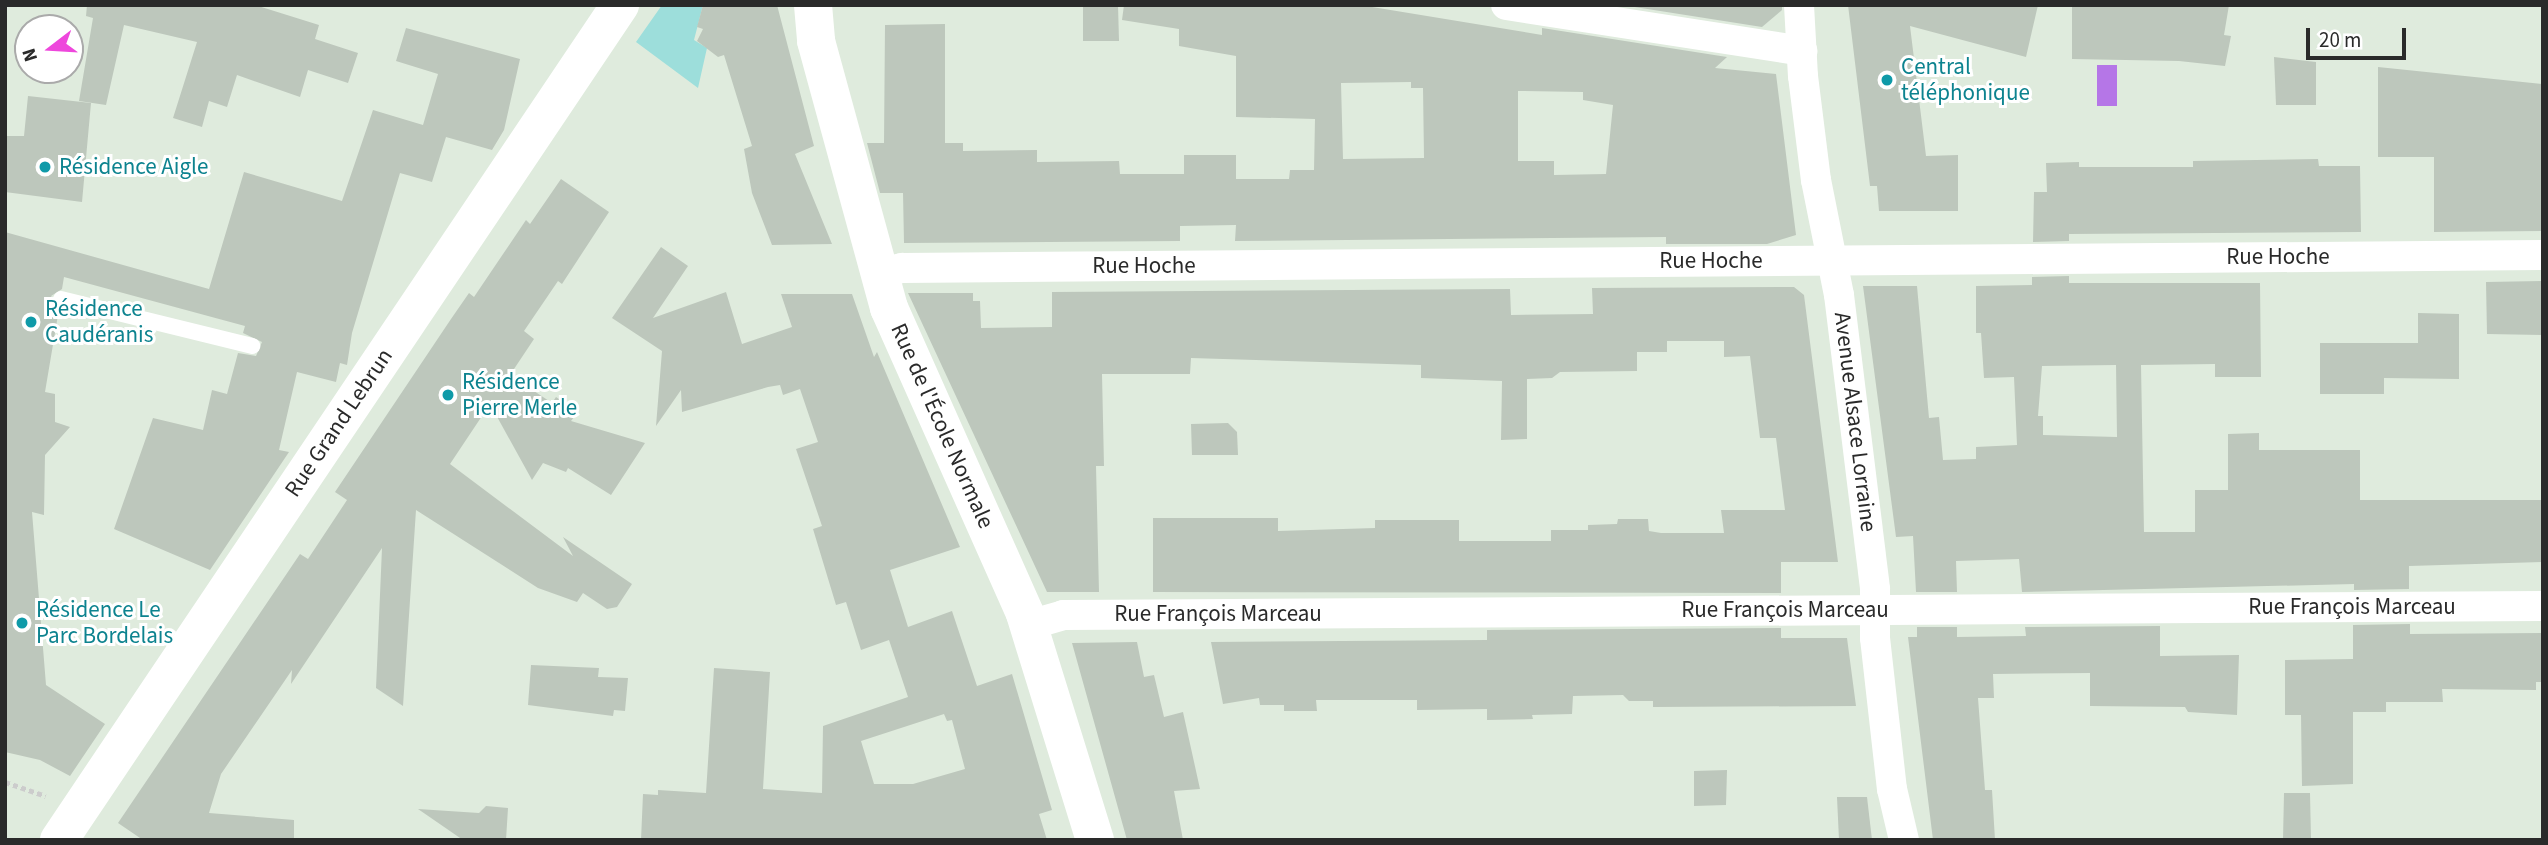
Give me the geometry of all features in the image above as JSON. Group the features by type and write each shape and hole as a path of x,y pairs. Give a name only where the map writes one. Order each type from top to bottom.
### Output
{"main road":[{"name":"Rue Grand Lebrun","path":"59,840 620,5"},
{"name":"Rue de l'École Normale","path":"813,5 816,41 889,308 1029,625 1095,840"}],"street":[{"path":"1506,5 1802,51"},
{"name":"Avenue Alsace Lorraine","path":"1800,5 1802,51 1816,180 1831,260 1875,609 1892,789 1904,840"},
{"name":"Rue Hoche","path":"880,272 902,268 2543,255"},
{"name":"Rue François Marceau","path":"1029,625 1063,615 2543,606"}],"lane":[{"path":"61,299 252,345"}],"shaded area":[{"path":"662,5 703,5 694,40 707,48 698,88 636,42"},
{"path":"2097,65 2117,65 2117,106 2097,106"}],"building":[{"path":"87,5 255,5 319,25 315,39 358,53 348,83 308,70 300,97 237,75 227,107 209,101 202,127 173,118 197,42 124,25 106,105 79,101 84,84 93,18 86,16"},
{"path":"703,5 777,5 814,146 795,154 832,244 772,245 752,193 744,149 752,146 724,55 718,57 697,41 703,29 697,27"},
{"path":"1083,5 1118,5 1119,41 1083,41"},
{"path":"1124,5 1360,5 1542,35 1542,28 1727,57 1715,68 1776,74 1796,235 1767,244 1666,244 1666,237 1235,241 1236,225 1180,226 1180,241 904,243 903,193 880,193 867,143 884,143 885,25 945,24 945,143 963,143 963,151 1037,150 1037,162 1119,161 1120,174 1184,174 1184,155 1236,155 1236,179 1289,179 1290,170 1314,170 1315,119 1236,117 1236,56 1179,46 1179,29 1122,20","holes":["1411,82 1411,88 1423,88 1424,158 1343,159 1341,83","1518,91 1583,92 1583,100 1613,105 1606,174 1554,175 1554,161 1518,161"]},
{"path":"1622,5 1782,5 1782,10 1762,27"},
{"name":"Central téléphonique","path":"1848,5 2038,5 2026,57 1910,26 1926,156 1958,155 1958,211 1879,211 1877,186 1870,186"},
{"path":"2072,5 2229,5 2224,35 2231,36 2225,66 2179,61 2072,59"},
{"path":"406,28 520,59 504,130 492,150 446,137 432,182 400,173 352,333 347,365 340,363 336,382 297,372 279,450 289,452 210,570 114,529 153,418 203,430 212,390 227,394 238,353 256,356 262,342 243,333 245,326 64,277 62,289 51,296 59,309 45,392 55,394 55,422 70,427 45,455 44,515 32,512 46,685 105,724 70,776 40,760 5,752 5,232 209,289 244,172 342,201 373,110 423,125 438,74 396,61"},
{"path":"2274,57 2316,62 2316,105 2276,105"},
{"path":"2378,67 2543,84 2543,231 2434,232 2434,157 2378,157"},
{"path":"28,96 91,103 82,202 5,192 5,136 24,136"},
{"path":"2318,159 2319,166 2360,166 2361,232 2069,234 2069,241 2033,242 2034,192 2047,192 2046,163 2079,162 2079,167 2193,167 2193,161"},
{"path":"561,179 609,212 562,284 558,281 524,331 534,339 510,375 552,403 556,397 578,412 571,421 645,443 611,495 568,468 566,472 543,463 532,480 490,404 450,464 573,556 563,537 632,584 617,607 607,609 583,593 577,602 538,588 416,510 403,706 376,688 382,548 291,684 292,670 221,774 209,813 294,820 294,840 143,840 118,823 300,554 308,559 347,500 335,492 451,319 469,293 474,297 526,220 530,224"},
{"path":"661,247 688,266 653,318 726,292 742,344 792,327 781,294 852,294 874,357 877,352 960,547 890,570 908,627 952,611 977,686 1012,674 1052,810 1039,814 1047,840 641,840 643,794 658,795 658,790 706,793 714,668 770,672 763,789 822,793 823,726 908,697 889,640 861,650 846,602 836,605 813,529 822,526 796,449 818,442 800,389 783,395 780,385 768,387 682,412 681,390 656,426 662,351 612,318","holes":["944,714 947,721 952,720 965,769 913,784 874,784 861,741"]},
{"path":"2069,276 2069,283 2260,283 2261,377 2215,377 2215,364 2141,365 2144,532 2195,532 2195,490 2228,490 2228,434 2259,433 2259,450 2360,450 2360,500 2543,500 2543,562 2409,566 2409,589 2354,590 2354,584 2022,592 2019,559 1956,561 1957,592 1916,592 1913,536 1896,537 1863,286 1917,286 1929,418 1939,417 1943,460 1976,459 1976,447 2017,445 2014,377 1984,378 1981,333 1976,333 1976,286 2032,285 2032,277","holes":["2116,365 2117,437 2043,435 2043,416 2038,416 2042,366"]},
{"path":"2543,281 2543,335 2487,334 2486,282"},
{"path":"1794,287 1804,295 1838,562 1781,562 1781,593 1153,592 1153,518 1278,518 1278,531 1375,528 1375,520 1459,520 1459,541 1551,541 1551,530 1588,530 1588,525 1617,524 1618,519 1648,519 1649,531 1661,533 1724,533 1721,510 1785,510 1776,438 1760,438 1750,356 1724,357 1724,341 1667,341 1667,352 1637,352 1637,371 1560,372 1552,378 1527,379 1527,439 1501,440 1502,381 1421,378 1421,365 1191,358 1190,374 1102,374 1104,466 1096,466 1099,592 1047,592 908,293 973,293 973,301 980,301 981,328 1052,327 1052,292 1510,289 1511,315 1593,314 1592,288"},
{"path":"2418,313 2459,314 2459,379 2384,378 2384,394 2320,394 2320,343 2418,343"},
{"path":"1228,423 1237,432 1238,455 1192,455 1191,424"},
{"path":"2410,624 2410,634 2543,633 2543,682 2536,682 2536,690 2442,689 2443,702 2386,702 2386,712 2353,712 2353,784 2302,786 2301,715 2285,715 2285,660 2353,659 2353,625"},
{"path":"2160,626 2160,656 2239,655 2237,715 2188,712 2185,707 2090,706 2090,673 1993,674 1994,698 1978,698 1985,790 1992,790 1995,840 1933,840 1908,637 1917,637 1917,627 1957,627 1957,637 2026,636 2025,627"},
{"path":"1781,628 1781,638 1847,638 1856,706 1653,707 1653,701 1629,701 1623,695 1573,696 1572,714 1532,715 1533,719 1487,720 1487,709 1417,710 1417,700 1316,700 1317,711 1284,711 1284,705 1260,705 1259,698 1223,704 1211,642 1487,640 1487,630"},
{"path":"1137,642 1144,677 1154,675 1164,717 1183,712 1200,789 1174,791 1183,840 1127,840 1072,643"},
{"path":"531,665 599,668 598,677 628,678 625,711 614,710 613,716 528,705"},
{"path":"1727,770 1726,805 1694,806 1694,771"},
{"path":"2284,793 2310,793 2311,840 2283,840"},
{"path":"1837,797 1867,797 1872,840 1839,840"},
{"path":"486,806 508,808 506,840 463,840 418,809 479,813"}],"place":[{"name":"Central téléphonique","path":"1887,80"},
{"name":"Résidence Aigle","path":"45,167"},
{"name":"Résidence Caudéranis","path":"31,322"},
{"name":"Résidence Pierre Merle","path":"448,395"},
{"name":"Résidence Le Parc Bordelais","path":"22,623"}]}
